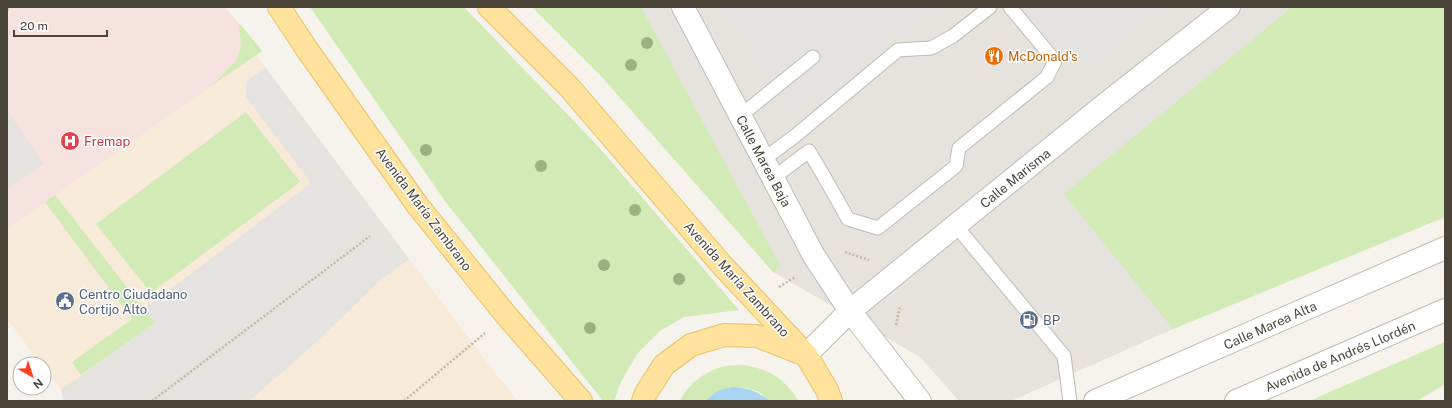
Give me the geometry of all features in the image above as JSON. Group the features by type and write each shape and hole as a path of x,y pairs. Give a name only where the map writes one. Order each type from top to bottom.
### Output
{"main road":[{"name":"Avenida María Zambrano","path":"279,7 306,48 418,206 506,315 581,401"},
{"name":"Avenida María Zambrano","path":"489,7 569,87 721,264 806,355 832,397"},
{"path":"643,401 646,393 664,365 691,345 724,335 757,336 806,355"}],"street":[{"name":"Calle Marea Baja","path":"683,7 814,256 850,311"},
{"name":"Calle Marisma","path":"806,355 850,311 1108,102 1229,7"},
{"name":"Calle Marea Alta","path":"1095,401 1445,248"},
{"name":"Avenida de Andrés Llordén","path":"1236,401 1445,310"},
{"path":"850,311 920,401"}],"lane":[{"path":"768,169 795,136 898,50 931,48 953,36 990,7"},
{"path":"768,169 809,152 848,218 878,228 956,166 959,148 1047,77 1055,61 1010,7"},
{"path":"740,116 813,57"},
{"path":"956,226 1064,356 1070,401"}],"path":[{"path":"7,10 11,7"},
{"path":"152,401 370,236"},
{"path":"778,288 842,251 868,260 891,255 901,270"},
{"path":"896,327 901,304"},
{"path":"404,401 506,315"}],"shaded area":[{"path":"7,7 225,7 262,51 256,55 493,370 518,401 64,401 61,390 52,378 52,356 35,356 7,319"},
{"name":"Fremap","path":"7,7 225,7 262,51 7,229"},
{"path":"532,7 1445,7 1445,217 1173,329 1011,401 959,401 920,357 773,272 602,77"},
{"path":"721,7 940,7 787,130"},
{"path":"1016,7 1172,7 1080,84"},
{"path":"265,67 409,259 382,279 311,347 249,401 64,401 61,390 155,323 144,309 311,183 246,97 246,82"},
{"path":"7,110 44,164 7,189"}],"green space":[{"path":"310,7 464,7 597,145 739,310 684,317 660,331 637,354 621,382 614,401 603,401 445,201"},
{"path":"532,7 641,7 781,267 773,272 602,77"},
{"path":"1292,7 1445,7 1445,217 1173,329 1064,194"},
{"path":"241,25 262,51 211,86 236,61 241,45 239,27"},
{"path":"246,112 300,182 151,293 96,224"},
{"path":"55,195 155,323 81,375 72,362 132,319 45,202"},
{"path":"1445,342 1445,384 1417,401 1309,401"},
{"path":"744,365 776,376 787,386 799,401 770,401 759,392 746,388 717,391 705,401 680,401 693,383 711,371 725,366"}],"water":[{"path":"732,387 752,391 770,401 705,401 717,391"}],"place":[{"name":"McDonald's","path":"994,56"},
{"name":"Fremap","path":"70,141"},
{"name":"Centro Ciudadano Cortijo Alto","path":"65,301"},
{"name":"BP","path":"1029,320"}]}
